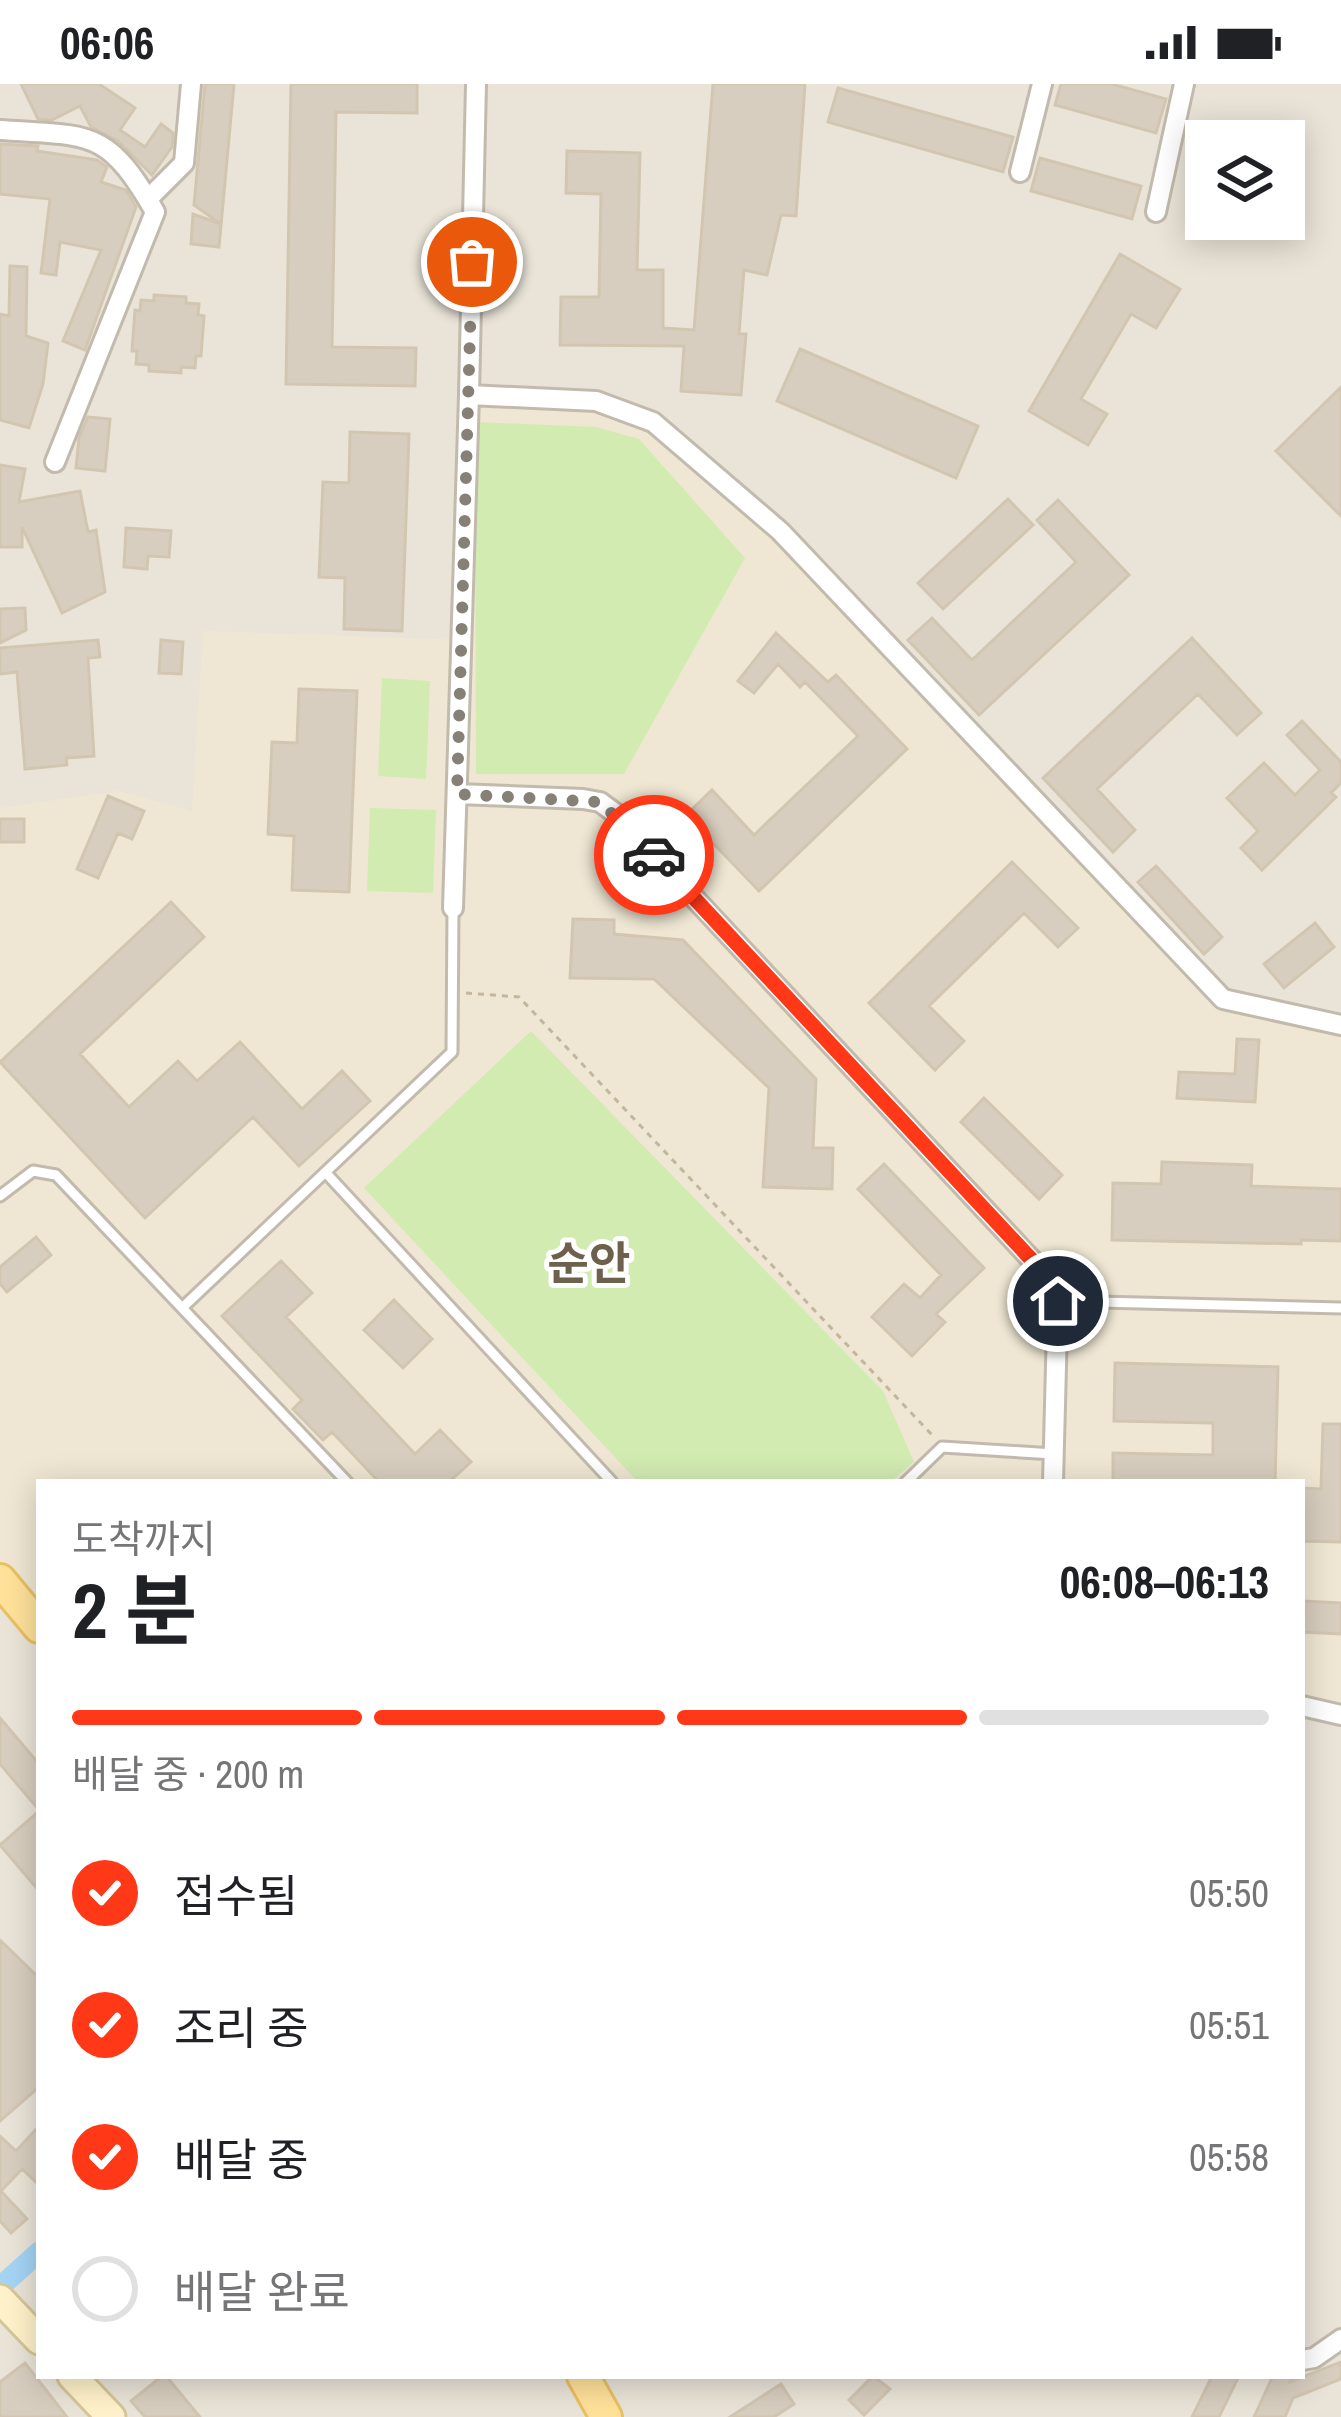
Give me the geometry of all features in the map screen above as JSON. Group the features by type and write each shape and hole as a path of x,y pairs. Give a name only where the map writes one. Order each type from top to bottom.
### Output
{"main road":[{"path":"0,1580 36,1623"},
{"path":"585,2379 606,2417"}],"street":[{"path":"148,199 184,163 191,84"},
{"path":"453,908 476,84"},
{"path":"1020,172 1042,84"},
{"path":"1156,212 1184,84"},
{"path":"0,130 77,135 106,145 137,178 155,212 56,462"},
{"path":"469,395 596,401 653,422 780,532 1223,999 1341,1025"},
{"path":"457,794 583,799 600,802 615,813 1058,1288 1053,1479"},
{"path":"1305,1707 1341,1715"},
{"path":"2,2301 36,2337"},
{"path":"1305,2360 1341,2339"},
{"path":"75,2379 111,2417"}],"lane":[{"path":"182,1308 452,1052 453,908"},
{"path":"0,1196 33,1171 56,1175 344,1479"},
{"path":"326,1173 609,1479"},
{"path":"1058,1301 1341,1308"},
{"path":"909,1479 942,1447 1054,1454"}],"path":[{"path":"453,992 519,997 942,1447"}],"shaded area":[{"path":"0,84 1341,84 1341,2417 0,2417"},
{"path":"469,395 596,401 653,422 780,531 1223,999 1341,1025 1341,1715 1305,1707 1305,1479 36,1479 36,1623 0,1580 0,808 118,791 192,811 203,631 461,640"}],"green space":[{"path":"475,422 596,427 639,439 745,558 624,774 476,774"},
{"path":"382,678 430,681 426,779 378,776"},
{"path":"370,808 436,810 433,893 367,891"},
{"path":"531,1031 883,1391 914,1462 894,1479 635,1479 364,1188"}],"building":[{"path":"21,84 99,84 135,108 120,130 145,147 161,124 173,133 172,147 152,175 118,141 91,127 80,106 52,120 38,119"},
{"path":"205,84 234,84 219,247 191,244 193,214 221,224 194,205"},
{"path":"291,84 417,84 417,113 336,112 332,347 416,348 415,386 286,384"},
{"path":"713,84 805,84 796,216 781,215 767,275 744,270 741,395 681,391 684,346 560,345 561,297 599,297 601,194 566,193 567,151 640,153 637,270 663,270 663,328 694,330"},
{"path":"1061,84 1112,84 1166,99 1156,133 1055,105"},
{"path":"838,88 1013,137 1003,172 828,122"},
{"path":"0,144 38,146 37,151 97,160 107,167 101,182 126,190 136,207 85,350 63,341 101,250 60,242 56,275 41,273 50,199 0,194"},
{"path":"1040,158 1141,186 1132,219 1031,191"},
{"path":"1120,254 1180,289 1156,328 1131,314 1081,399 1107,414 1088,445 1029,411"},
{"path":"10,266 27,267 26,336 48,343 43,384 29,428 0,420 0,314 9,316"},
{"path":"154,295 186,297 186,303 199,304 198,315 204,316 201,356 196,356 195,368 181,367 181,373 149,371 149,365 136,364 137,351 132,351 135,310 140,311 141,300 154,301"},
{"path":"800,349 978,426 956,478 777,401"},
{"path":"1341,387 1341,516 1276,451"},
{"path":"88,417 110,419 105,471 76,468 79,438"},
{"path":"350,432 409,434 402,631 344,629 345,578 319,577 323,482 349,483"},
{"path":"0,465 25,469 19,502 80,491 88,532 96,530 105,592 62,613 22,527 22,547 0,547"},
{"path":"1008,499 1033,525 943,609 918,583"},
{"path":"1058,500 1129,575 979,715 908,640 932,618 972,660 1076,562 1037,520"},
{"path":"126,528 171,531 169,557 148,556 147,569 124,567"},
{"path":"25,608 26,630 0,643 0,609"},
{"path":"776,633 828,682 836,675 907,749 759,891 686,815 712,790 754,835 858,736 805,682 800,687 778,664 754,693 738,681"},
{"path":"1192,638 1261,713 1237,735 1198,694 1097,789 1135,830 1113,852 1043,778"},
{"path":"98,640 100,657 88,658 94,756 66,758 67,765 25,769 17,672 0,674 0,648"},
{"path":"161,640 183,642 181,674 159,673"},
{"path":"299,689 357,691 349,892 292,890 294,836 268,834 272,742 297,743"},
{"path":"1302,721 1341,762 1341,783 1331,793 1336,797 1262,870 1241,848 1258,831 1227,798 1264,763 1295,795 1320,770 1287,735"},
{"path":"108,796 144,811 132,839 118,833 98,878 77,869"},
{"path":"0,819 24,819 24,842 0,842"},
{"path":"1012,862 1078,928 1058,947 1024,913 929,1006 964,1041 935,1070 869,1003"},
{"path":"1156,866 1222,937 1204,954 1138,882"},
{"path":"171,902 204,937 80,1054 129,1107 178,1061 197,1081 240,1042 302,1109 342,1071 370,1101 299,1166 253,1117 145,1218 0,1062"},
{"path":"573,919 614,920 614,934 683,940 816,1079 813,1148 833,1148 832,1189 763,1187 769,1088 654,979 570,978"},
{"path":"1315,923 1334,947 1284,988 1264,964"},
{"path":"1237,1039 1259,1040 1255,1102 1177,1098 1179,1072 1235,1074"},
{"path":"984,1098 1062,1175 1039,1199 961,1122"},
{"path":"1162,1162 1252,1165 1251,1186 1341,1189 1341,1241 1112,1240 1113,1183 1161,1184"},
{"path":"884,1164 984,1268 936,1314 945,1322 912,1356 872,1317 904,1284 920,1298 941,1275 858,1189"},
{"path":"36,1237 51,1255 7,1292 0,1284 0,1267"},
{"path":"281,1261 312,1293 286,1317 415,1454 440,1430 471,1462 452,1479 376,1479 332,1432 323,1440 293,1409 302,1400 222,1316"},
{"path":"394,1300 432,1339 403,1368 364,1330"},
{"path":"1115,1363 1278,1367 1275,1479 1113,1479 1113,1453 1213,1455 1213,1423 1114,1421"},
{"path":"1323,1424 1341,1424 1341,1542 1305,1541 1305,1488 1321,1489"},
{"path":"1305,1601 1341,1603 1341,1634 1305,1632"},
{"path":"0,1718 36,1760 36,1806 0,1764"},
{"path":"36,1814 36,1887 0,1845"},
{"path":"0,1940 36,1975 36,2090 0,2121"},
{"path":"36,2129 36,2182 22,2169 1,2191 27,2219 11,2233 0,2221 0,2136 16,2151"},
{"path":"1341,2362 1341,2379 1293,2398 1285,2417 1254,2417 1272,2379 1290,2382"},
{"path":"25,2363 67,2417 0,2417 0,2382"},
{"path":"158,2379 168,2379 200,2417 145,2417 131,2401"},
{"path":"870,2379 890,2389 864,2415 849,2400"},
{"path":"1211,2379 1238,2379 1219,2417 1192,2417"},
{"path":"781,2384 794,2404 774,2417 730,2417"}],"waterway":[{"path":"0,2287 36,2255"}],"way so far":[{"path":"472,262 457,794 600,802 654,855"}],"district":[{"name":"순안","path":"589,1263"}],"route":[{"path":"654,855 1058,1288 1058,1301"}]}
